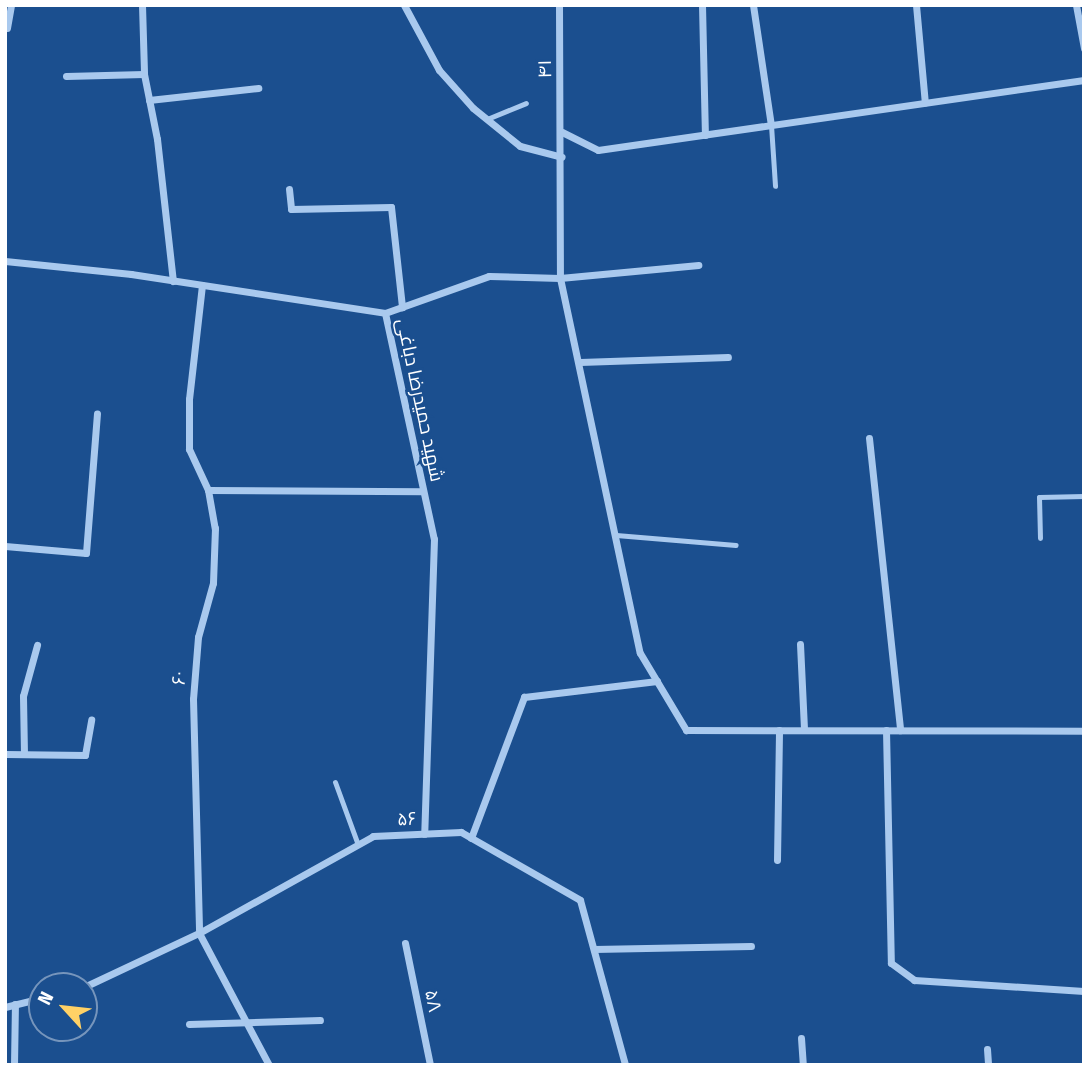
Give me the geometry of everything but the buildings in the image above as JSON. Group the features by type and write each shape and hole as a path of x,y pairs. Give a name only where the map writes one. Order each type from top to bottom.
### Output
{"street":[{"path":"7,28 11,5"},
{"path":"142,5 144,74 173,281"},
{"path":"404,5 439,70 487,119 520,146 562,157"},
{"name":"۴۱","path":"559,5 562,132 560,278 617,535 640,653 686,730 779,730"},
{"path":"702,5 705,135"},
{"path":"753,5 771,125"},
{"path":"916,5 925,103"},
{"path":"1076,5 1084,48"},
{"path":"66,76 144,74"},
{"path":"562,132 598,150 1084,80"},
{"path":"149,100 258,88"},
{"path":"289,189 291,209 391,207 402,307"},
{"name":"شهید حمیدرضا دباغی","path":"5,261 173,281 385,313 434,539 424,834"},
{"path":"385,313 489,276 560,278 698,265"},
{"name":"۶۰","path":"202,285 188,398 189,449 208,490 215,528 213,583 198,636 193,699 199,933 270,1065"},
{"path":"580,362 728,357"},
{"path":"5,547 86,553 97,413"},
{"path":"869,438 900,730"},
{"path":"208,490 424,491"},
{"path":"800,644 804,730"},
{"path":"24,754 23,696 37,645"},
{"path":"471,838 524,697 657,681"},
{"path":"5,754 85,755 91,720"},
{"path":"777,860 779,730 1084,731"},
{"path":"886,730 891,962 914,980 1084,991"},
{"name":"۵۶","path":"98,980 199,933 373,836 461,832 580,900 625,1065"},
{"name":"۵۸","path":"405,943 430,1065"},
{"path":"594,949 751,946"},
{"path":"5,1007 28,1001"},
{"path":"14,1065 15,1004"},
{"path":"189,1024 320,1020"},
{"path":"801,1038 803,1065"},
{"path":"987,1049 988,1065"}],"lane":[{"path":"487,119 526,103"},
{"path":"771,125 775,186"},
{"path":"1040,538 1039,497 1084,496"},
{"path":"617,535 736,545"},
{"path":"335,782 358,845"}]}
